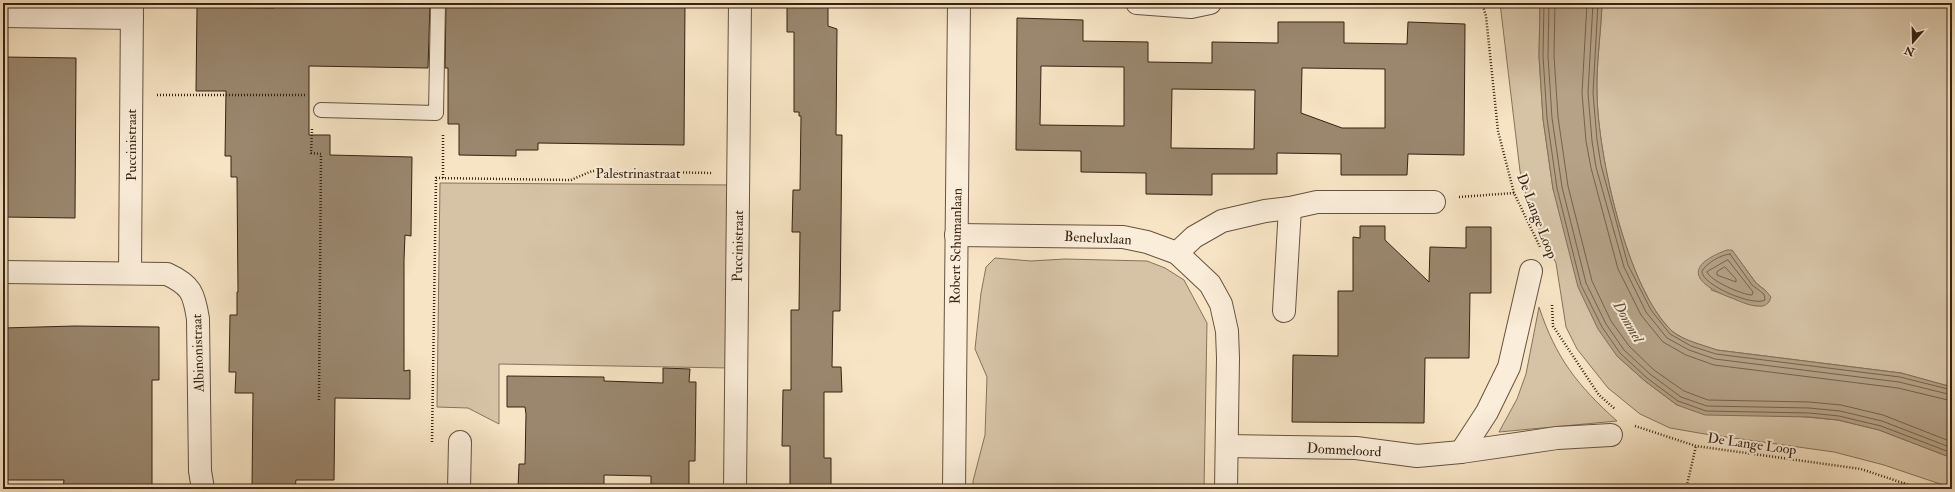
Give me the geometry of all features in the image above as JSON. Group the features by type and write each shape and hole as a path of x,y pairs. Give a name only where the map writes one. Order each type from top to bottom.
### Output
{"street":[{"name":"Puccinistraat","path":"735,489 740,3"},
{"name":"Robert Schumanlaan","path":"954,489 958,3"},
{"path":"1137,3 1191,7 1210,3"},
{"name":"Puccinistraat","path":"3,16 132,10 130,273"},
{"path":"1176,253 1194,237 1222,221 1265,211 1290,208 1317,202 1434,202"},
{"path":"1284,312 1290,208"},
{"name":"Beneluxlaan","path":"956,235 1123,237 1147,242 1176,253 1210,284 1221,304 1227,331 1226,489"},
{"path":"1461,452 1487,412 1509,367 1537,262"},
{"name":"Albinonistraat","path":"3,272 167,274 182,281 195,298 198,319 200,471 203,489"},
{"name":"Dommeloord","path":"1227,446 1356,448 1417,456 1461,452 1556,438 1612,435"},
{"path":"459,489 460,442"}],"lane":[{"path":"321,110 436,113 438,3"}],"path":[{"name":"De Lange Loop","path":"1482,3 1486,16 1498,131 1514,193 1537,262"},
{"path":"131,94 312,95"},
{"path":"432,442 436,178 443,178 444,126 436,113"},
{"path":"312,124 311,153 321,154 319,400"},
{"name":"Palestrinastraat","path":"443,178 571,180 592,171 739,174"},
{"path":"1434,202 1442,199 1514,193"},
{"path":"1551,298 1553,326 1599,395 1617,411"},
{"name":"De Lange Loop","path":"1630,421 1636,426 1696,446 1861,469 1904,482 1921,489"},
{"path":"1686,489 1696,446"},
{"path":"1902,489 1904,482"}],"shaded area":[{"path":"1500,3 1540,3 1539,56 1543,119 1553,189 1617,356 1645,381 1677,405 1838,420 1879,430 1952,458 1952,488 1884,465 1834,452 1670,428 1640,414 1608,388 1577,349 1566,327 1556,263 1530,212 1520,171"},
{"path":"1602,3 1952,3 1952,387 1901,373 1717,350 1688,340 1672,331 1656,311 1641,285 1618,220 1609,185 1603,151 1597,94 1597,72","holes":["1732,250 1756,283 1766,291 1757,306 1711,290"]},
{"path":"440,183 732,185 730,368 499,364 499,424 468,408 437,407"},
{"path":"995,258 1031,261 1065,259 1147,261 1165,268 1184,280 1207,323 1204,489 973,489 973,481 985,435 987,377 975,349 981,293 986,267"},
{"path":"1539,307 1553,341 1569,370 1590,395 1617,421 1499,432 1517,399 1526,374"}],"water":[{"name":"Dommel","path":"1540,3 1602,3 1597,72 1597,94 1603,151 1609,185 1618,220 1641,285 1656,311 1672,331 1688,340 1717,350 1901,373 1952,387 1952,458 1879,430 1838,420 1809,417 1705,415 1677,405 1645,381 1617,356 1598,329 1578,287 1553,189 1543,119 1539,56"},
{"path":"1727,250 1732,250 1756,283 1771,297 1767,304 1760,306 1743,303 1716,291 1701,279 1698,274 1700,268 1705,262"}],"building":[{"path":"274,3 430,3 428,68 309,66 309,135 330,135 330,155 412,157 411,236 405,235 404,260 404,371 410,370 410,399 335,398 334,480 296,480 295,489 252,489 253,393 235,393 236,372 229,372 230,315 237,315 238,292 237,177 231,177 231,156 225,156 226,91 196,91 197,7 274,8"},
{"path":"446,3 685,3 684,145 538,143 538,150 516,150 516,156 459,155 459,124 448,124 448,68 445,68"},
{"path":"787,3 828,3 828,26 837,29 836,135 842,135 840,311 833,311 832,367 841,367 842,392 824,392 824,458 831,458 831,489 790,489 790,446 782,446 783,390 791,390 791,310 799,310 800,232 792,232 793,190 800,190 801,116 799,116 799,112 794,112 794,32 787,32"},
{"path":"1017,18 1083,20 1083,41 1148,42 1148,62 1212,63 1212,42 1278,43 1278,22 1344,22 1344,43 1407,44 1408,22 1465,24 1464,155 1408,154 1407,175 1341,175 1341,154 1277,153 1277,174 1212,174 1212,195 1146,194 1146,173 1081,172 1081,151 1016,150","holes":["1041,66 1124,67 1124,126 1040,125","1302,68 1385,69 1385,128 1342,128 1301,113","1172,89 1255,90 1254,149 1171,148"]},
{"path":"3,57 76,58 75,218 3,217 7,101 3,101"},
{"path":"1360,226 1385,226 1385,240 1429,282 1430,247 1466,248 1466,227 1491,227 1491,293 1470,293 1469,358 1425,358 1424,423 1292,422 1293,355 1338,356 1338,291 1353,291 1353,237 1360,238"},
{"path":"75,326 159,327 159,380 152,380 152,489 63,489 64,480 3,480 3,328"},
{"path":"663,368 690,369 689,382 696,382 695,461 689,461 689,489 651,489 651,476 604,475 604,489 518,489 519,464 525,464 526,414 525,407 507,407 507,376 604,377 604,381 663,383"}]}
